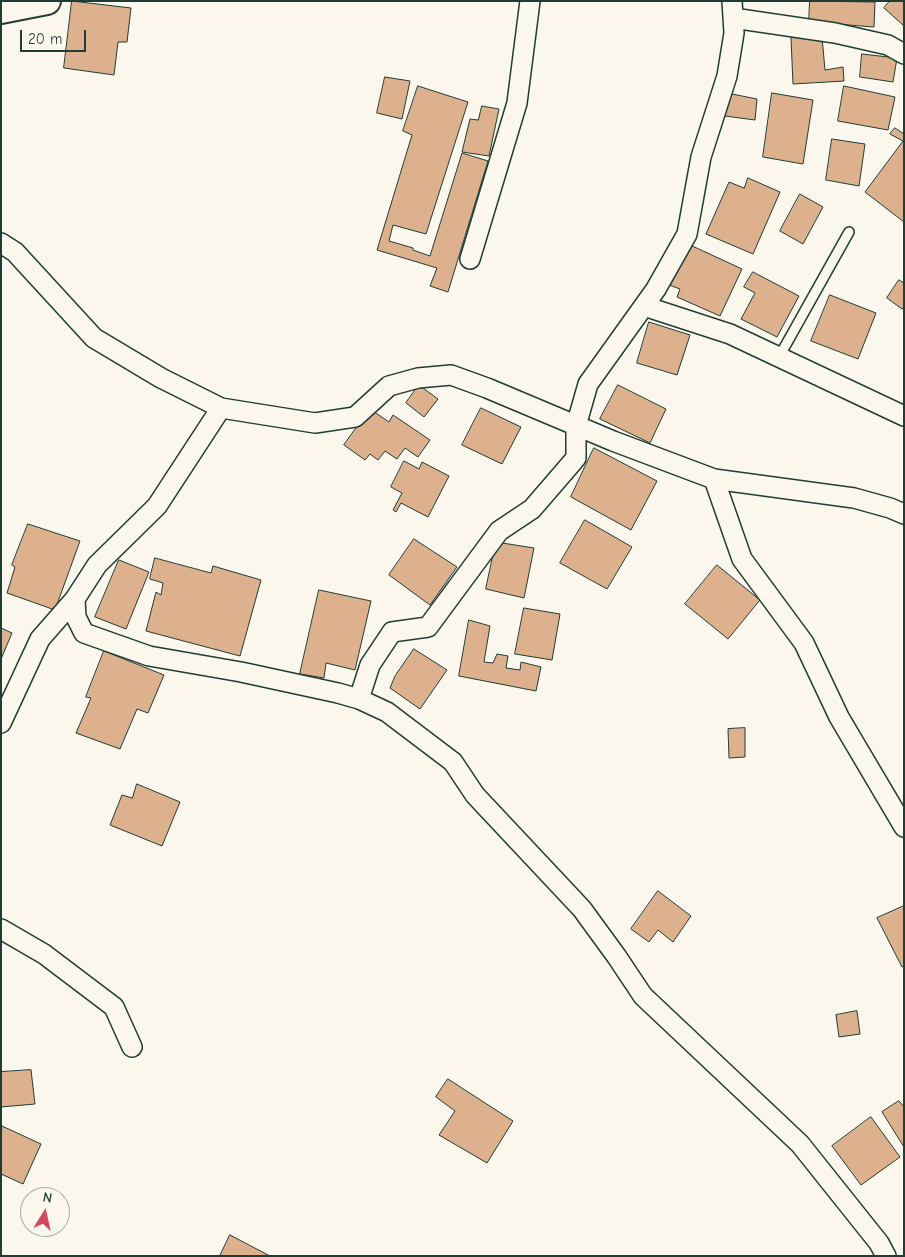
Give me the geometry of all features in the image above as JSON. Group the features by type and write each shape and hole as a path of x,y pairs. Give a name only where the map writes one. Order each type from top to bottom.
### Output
{"street":[{"path":"1,10 47,1"},
{"path":"470,259 517,104 530,1"},
{"path":"360,699 370,666 392,632 428,626 499,531 532,509 576,458 576,426 588,384 656,288 686,234 701,157 727,76 734,33 733,9 888,45 904,54"},
{"path":"1,243 15,252 94,338 162,378 221,408 315,423 354,417 389,386 418,378 451,375 714,479 854,498 904,514"},
{"path":"644,306 730,334 904,416"},
{"path":"1,723 40,639 75,598 97,565 157,506 221,408"},
{"path":"714,479 742,560 804,643 839,717 904,827"},
{"path":"75,598 76,617 84,633 149,656 241,672 360,699 387,712 453,762 475,795 582,909 643,996 800,1144 880,1243 886,1256"},
{"path":"1,929 44,954 114,1008 132,1047"}],"lane":[{"path":"778,357 849,232"}],"building":[{"path":"72,1 131,8 127,42 118,42 114,75 64,68"},
{"path":"810,1 875,2 874,27 809,22"},
{"path":"890,1 904,1 904,26 884,8"},
{"path":"822,37 825,70 843,67 844,81 793,84 791,38"},
{"path":"862,54 897,58 893,82 860,77"},
{"path":"385,77 410,81 402,119 377,113"},
{"path":"418,86 468,102 426,234 393,225 389,241 413,248 413,250 430,256 462,153 488,161 448,292 430,286 437,268 377,250 412,135 403,131"},
{"path":"844,86 895,97 888,130 838,121"},
{"path":"727,93 757,99 755,120 725,116"},
{"path":"772,93 813,100 803,164 763,157"},
{"path":"482,106 499,109 489,156 462,152 470,119 478,120"},
{"path":"895,128 904,134 904,222 865,192 903,141 890,134"},
{"path":"832,139 865,144 859,186 826,180"},
{"path":"748,178 780,192 753,254 706,234 729,182 744,188"},
{"path":"800,194 823,207 803,244 780,231"},
{"path":"688,244 742,269 720,316 677,297 680,289 669,285"},
{"path":"753,272 799,296 777,337 741,319 755,293 744,287"},
{"path":"899,280 904,283 904,307 902,309 887,298"},
{"path":"830,295 876,313 858,359 811,341"},
{"path":"649,322 690,335 677,375 637,363"},
{"path":"419,385 438,399 424,417 406,403"},
{"path":"618,385 666,409 650,443 600,419"},
{"path":"481,408 521,427 502,464 462,445"},
{"path":"370,409 389,422 393,415 430,440 418,457 405,448 397,459 385,451 378,460 370,454 365,460 344,445"},
{"path":"594,448 657,481 631,530 571,497"},
{"path":"404,461 419,469 422,462 449,476 428,517 401,503 396,512 393,510 402,493 391,487"},
{"path":"585,520 632,547 607,589 560,563"},
{"path":"28,524 80,541 55,610 7,593 15,567 12,565"},
{"path":"414,539 457,567 430,605 389,575"},
{"path":"496,542 534,548 524,598 486,589"},
{"path":"155,558 211,573 213,566 261,580 240,656 146,631 156,592 161,595 163,583 150,579"},
{"path":"119,560 149,572 126,629 95,617"},
{"path":"717,565 760,600 728,639 685,604"},
{"path":"319,590 371,601 355,670 326,663 324,678 300,674"},
{"path":"524,608 560,614 552,660 515,654"},
{"path":"469,620 490,626 484,662 493,663 497,654 508,656 506,668 520,670 521,662 541,667 536,691 459,676"},
{"path":"1,628 12,633 1,659"},
{"path":"414,649 447,670 420,709 390,688 395,676"},
{"path":"104,651 164,675 148,713 137,709 120,749 76,733 91,698 86,697"},
{"path":"745,728 745,757 729,758 728,729"},
{"path":"137,784 180,802 162,846 110,825 122,795 132,798"},
{"path":"658,891 691,916 673,942 658,930 649,942 631,929"},
{"path":"904,906 904,966 902,967 877,918"},
{"path":"857,1011 860,1034 839,1037 836,1015"},
{"path":"31,1070 35,1104 1,1107 1,1072"},
{"path":"448,1079 513,1121 487,1163 439,1135 455,1111 436,1097"},
{"path":"899,1101 904,1107 904,1147 882,1112"},
{"path":"871,1117 900,1157 861,1185 832,1146"},
{"path":"2,1126 41,1144 23,1184 1,1174"},
{"path":"230,1235 270,1256 220,1256"}]}
